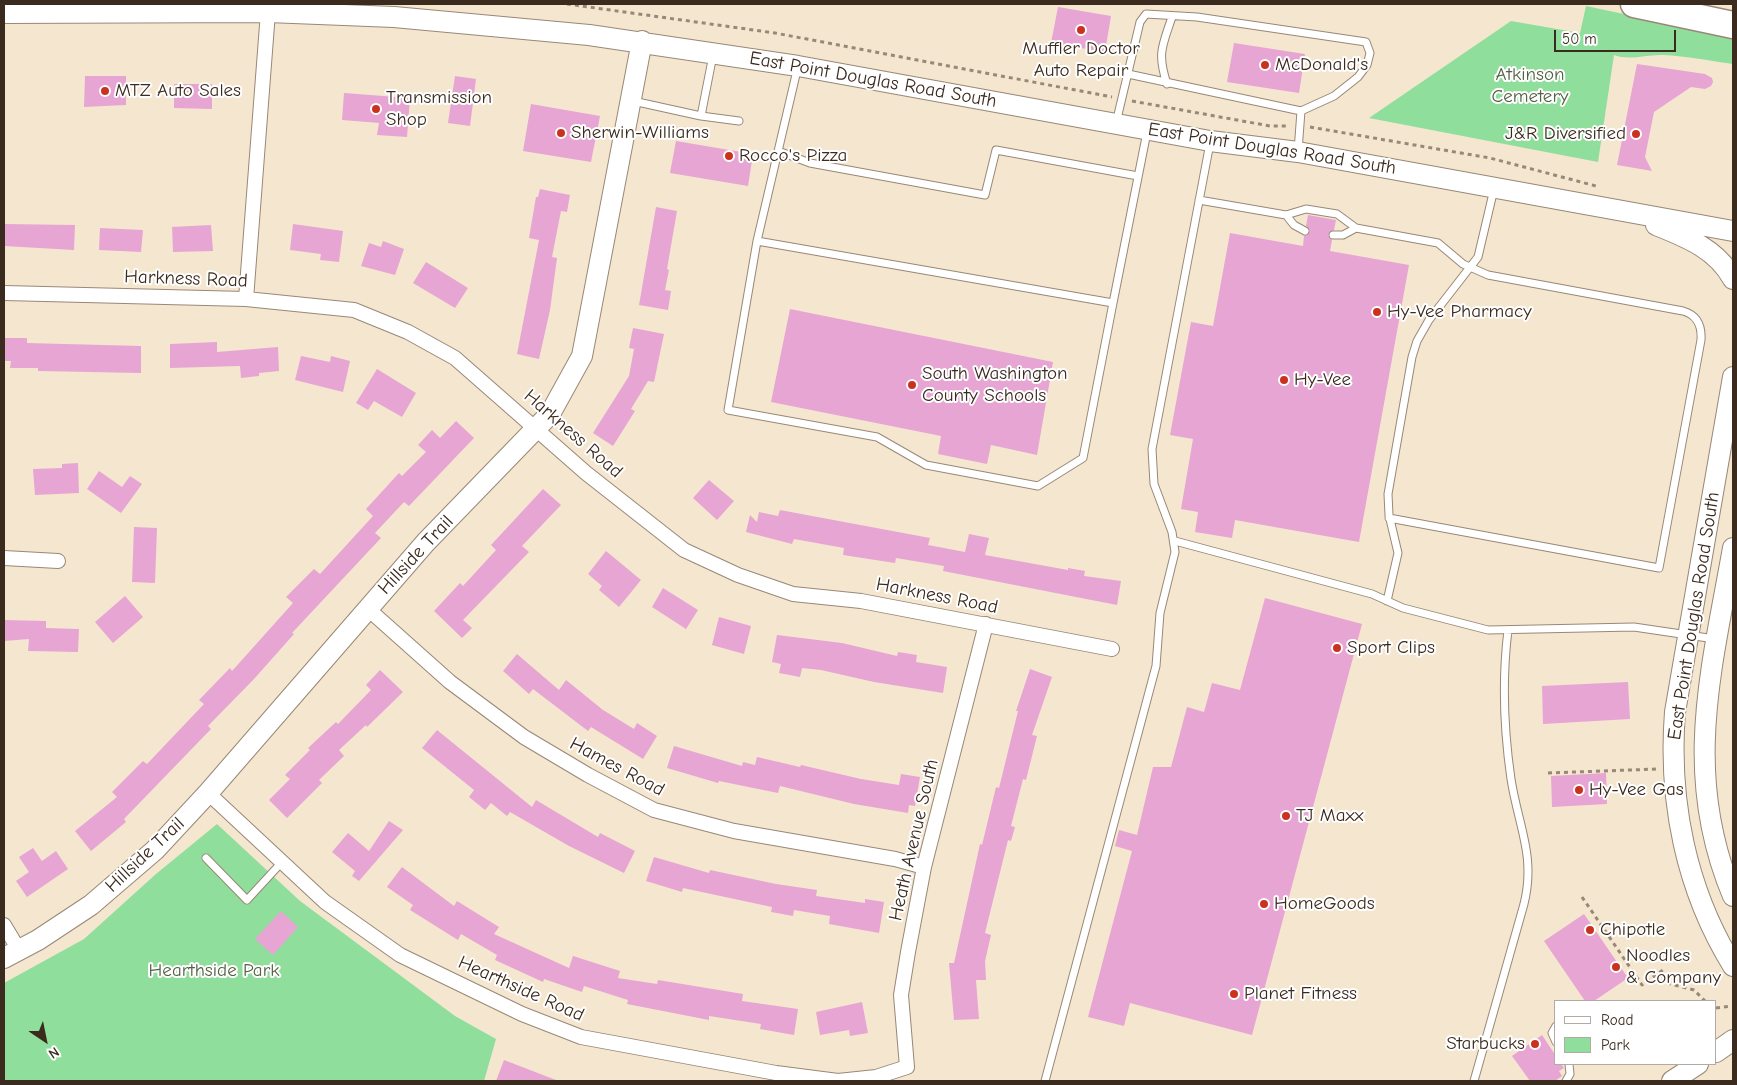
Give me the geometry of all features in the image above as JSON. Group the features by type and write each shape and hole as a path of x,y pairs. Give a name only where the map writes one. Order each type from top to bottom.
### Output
{"highway":[{"path":"1634,4 1733,25"}],"street":[{"name":"East Point Douglas Road South","path":"4,13 268,12 394,17 642,42 798,66 1210,140 1298,152 1733,231"},
{"path":"246,299 268,12"},
{"name":"Hillside Trail","path":"11,954 91,905 155,850 208,793 426,542 550,414 582,356 620,164 629,100 642,42"},
{"path":"1624,211 1704,248 1723,263 1733,279"},
{"name":"Harkness Road","path":"4,293 246,299 354,310 408,332 455,358 586,472 684,550 738,575 793,594 861,601 1112,649"},
{"name":"East Point Douglas Road South","path":"1733,377 1674,727 1673,765 1677,810 1697,891 1715,934 1733,966"},
{"name":"East Point Douglas Road South","path":"1733,548 1704,723 1704,785 1714,840 1733,896"},
{"path":"4,558 58,561"},
{"name":"Hames Road","path":"367,608 450,682 524,737 588,775 654,810 734,831 895,859 924,867"},
{"name":"Heath Avenue South","path":"907,1067 901,995 924,867 986,624"},
{"name":"Hearthside Road","path":"208,793 325,902 400,955 522,1014 581,1036 776,1073 838,1081 876,1077 907,1067"},
{"path":"4,925 11,954"},
{"path":"1717,1051 1733,1040"},
{"path":"1672,1081 1696,1065"}],"lane":[{"path":"1116,123 1121,99 1143,17 1146,14 1197,17 1366,42 1370,53 1367,66 1358,77 1334,96 1301,111 1167,84 1128,74"},
{"path":"1167,84 1160,64 1161,46 1172,17"},
{"path":"701,116 714,52"},
{"path":"798,66 758,241 728,410 877,437 926,465 948,471 1038,486 1083,458 1148,129"},
{"path":"629,100 701,116 739,121"},
{"path":"1298,152 1301,111"},
{"path":"1045,1081 1156,666 1159,619 1175,555 1174,541 1154,484 1151,455 1210,140"},
{"path":"778,151 810,163 985,196 996,150 1138,176"},
{"path":"1387,601 1398,553 1389,518 1388,494 1415,348 1429,320 1471,268 1482,249 1494,188"},
{"path":"1199,200 1286,215 1306,208 1337,214 1356,228 1438,242 1471,268 1494,276 1683,311 1694,316 1698,322 1701,340 1659,568 1389,518"},
{"path":"1286,215 1294,225 1305,231"},
{"path":"1333,235 1344,235 1356,228"},
{"path":"758,241 1113,303"},
{"path":"1174,541 1372,594 1403,608 1478,628 1508,630 1625,627 1718,639"},
{"path":"1474,1081 1524,904 1529,878 1528,855 1514,798 1508,754 1505,662 1508,630"},
{"path":"206,858 248,900 282,862"},
{"path":"1566,1081 1570,1074 1569,1065"}],"path":[{"path":"567,4 775,33 1270,126 1321,128 1481,156 1596,186"},
{"path":"1548,773 1661,768"},
{"path":"1582,897 1642,985 1663,970"},
{"path":"1667,983 1694,990 1703,1000"},
{"path":"1717,1008 1731,1006"}],"green space":[{"name":"Atkinson Cemetery","path":"1586,6 1733,37 1733,64 1690,57 1657,55 1620,57 1614,55 1598,162 1369,118 1511,21 1580,33"},
{"name":"Hearthside Park","path":"217,824 300,901 455,1016 496,1039 484,1081 4,1081 4,983 84,939 156,874"}],"building":[{"name":"Muffler Doctor Auto Repair","path":"1058,7 1111,16 1105,52 1051,43"},
{"path":"1234,43 1305,54 1299,93 1227,82"},
{"name":"J&R Diversified","path":"1637,64 1705,74 1712,78 1713,82 1711,86 1705,89 1691,87 1654,112 1645,157 1652,171 1617,165"},
{"name":"MTZ Auto Sales","path":"85,76 126,76 126,105 84,107"},
{"path":"455,76 476,79 470,126 448,123"},
{"path":"174,84 212,84 212,109 174,108"},
{"name":"Transmission Shop","path":"344,93 410,98 407,137 377,135 379,123 342,120"},
{"name":"Sherwin-Williams","path":"531,104 600,116 591,162 523,151"},
{"path":"676,141 753,154 748,186 670,173"},
{"path":"540,189 570,195 567,212 561,211 552,257 557,258 550,310 539,359 517,354 539,240 529,238 536,197 538,197"},
{"path":"656,207 677,211 665,290 671,291 668,310 639,305"},
{"name":"Hy-Vee","path":"1308,215 1336,220 1334,230 1328,235 1332,240 1330,251 1409,265 1359,542 1235,520 1232,538 1195,532 1198,512 1181,509 1193,439 1170,435 1191,322 1213,326 1230,233 1303,246 1304,236 1310,231 1306,226"},
{"path":"4,224 75,225 74,250 4,246"},
{"path":"293,224 343,231 339,262 320,260 321,254 290,250"},
{"path":"211,225 213,251 173,252 172,227"},
{"path":"100,228 143,230 141,252 99,250"},
{"path":"383,241 404,249 395,275 361,266 369,243 381,247"},
{"path":"426,262 468,288 455,308 413,283"},
{"name":"South Washington County Schools","path":"790,309 1053,362 1037,455 991,445 987,464 938,454 941,436 771,402"},
{"path":"633,328 664,334 654,382 648,381 631,409 635,411 613,446 593,433 629,376 634,349 629,348"},
{"path":"4,338 27,338 27,343 141,346 141,373 38,371 38,368 10,368 11,361 4,361"},
{"path":"217,342 217,352 278,347 279,371 259,373 259,376 241,378 240,366 170,368 170,344"},
{"path":"301,356 330,362 331,356 350,361 343,392 295,380"},
{"path":"377,369 416,393 402,417 374,401 368,410 356,403"},
{"path":"456,421 474,438 409,506 404,502 375,533 381,538 292,633 294,634 254,679 208,726 211,729 124,819 126,822 91,851 75,831 117,797 112,792 143,761 147,764 204,704 199,700 230,668 232,671 293,603 286,597 314,569 320,574 373,516 366,509 399,473 402,476 426,452 418,445 432,430 440,438"},
{"path":"78,463 79,493 35,495 33,469 62,468 62,464"},
{"path":"99,471 122,487 130,476 142,484 121,513 87,489"},
{"path":"709,480 734,501 717,520 693,498"},
{"path":"543,489 561,505 522,546 529,552 463,620 472,628 462,638 434,611 460,583 463,586 496,550 491,545"},
{"path":"780,510 930,538 928,545 965,552 969,534 989,538 985,555 1068,570 1068,568 1085,571 1084,576 1121,581 1117,605 943,571 944,566 896,558 895,563 843,555 844,548 794,539 792,544 746,532 750,515 757,522 759,512 778,516"},
{"path":"134,527 157,528 155,583 132,582"},
{"path":"606,551 641,580 619,607 599,590 602,586 588,574"},
{"path":"663,588 698,610 686,629 652,607"},
{"path":"125,596 143,617 113,643 95,622"},
{"path":"1265,598 1362,624 1252,1035 1130,1003 1124,1026 1088,1017 1132,851 1115,846 1119,830 1137,835 1153,767 1171,767 1187,707 1204,712 1212,683 1240,690"},
{"path":"719,617 751,626 744,654 712,645"},
{"path":"4,620 46,621 46,628 79,629 78,652 28,651 29,639 4,641"},
{"path":"777,635 842,643 897,656 898,652 917,655 916,662 947,667 943,693 874,682 821,670 802,668 800,677 779,673 781,664 772,662"},
{"path":"517,654 559,690 566,680 603,710 634,729 637,723 657,736 643,759 591,727 588,731 533,689 529,694 503,671"},
{"path":"1030,669 1052,677 1032,735 1037,736 1026,780 1023,779 1011,826 1015,827 1011,841 1008,840 985,933 991,935 985,961 986,980 976,980 979,1019 954,1020 949,963 954,963 980,844 982,845 996,787 999,788 1018,711 1016,711"},
{"path":"380,670 403,692 367,727 366,725 339,750 344,756 319,780 322,783 287,818 269,800 290,779 285,775 310,750 308,748 336,722 338,724 371,690 366,685"},
{"path":"1628,682 1630,719 1543,724 1542,686"},
{"path":"437,730 532,807 536,800 598,837 600,833 635,851 624,873 569,846 510,812 507,816 491,803 485,810 469,797 474,790 422,748"},
{"path":"674,746 742,766 743,762 755,765 757,757 899,785 901,774 920,777 915,806 909,805 908,813 854,804 780,786 778,793 719,781 718,783 667,768"},
{"name":"Hy-Vee Gas","path":"1606,773 1607,804 1552,807 1551,776"},
{"path":"389,821 403,830 359,881 352,876 355,871 332,852 348,833 369,851"},
{"path":"33,848 42,861 56,851 68,869 27,897 16,881 29,872 19,857"},
{"path":"654,857 709,873 710,870 776,884 817,890 816,896 865,903 865,899 884,902 879,933 829,924 830,916 794,910 793,916 771,912 772,907 683,888 682,892 646,881"},
{"path":"402,867 454,906 457,901 499,927 494,934 569,968 573,956 620,971 618,978 657,984 658,980 743,994 742,1001 798,1009 794,1035 760,1029 761,1024 709,1016 709,1020 627,1004 628,1000 584,986 582,992 544,979 543,982 495,960 497,955 461,934 458,940 410,910 413,905 387,887"},
{"path":"281,911 298,927 273,955 255,939"},
{"path":"1584,914 1628,978 1595,1000 1584,1000 1544,941"},
{"path":"862,1002 868,1033 850,1036 849,1030 820,1035 816,1012"},
{"path":"1542,1035 1554,1053 1554,1065 1562,1065 1564,1068 1559,1071 1562,1076 1555,1081 1530,1081 1512,1056"},
{"path":"504,1060 556,1080 556,1081 496,1081"}],"place":[{"name":"Muffler Doctor Auto Repair","path":"1081,30"},
{"name":"McDonald's","path":"1265,65"},
{"name":"MTZ Auto Sales","path":"105,91"},
{"name":"Transmission Shop","path":"376,109"},
{"name":"Sherwin-Williams","path":"561,133"},
{"name":"J&R Diversified","path":"1636,134"},
{"name":"Rocco's Pizza","path":"729,156"},
{"name":"Hy-Vee Pharmacy","path":"1377,312"},
{"name":"Hy-Vee","path":"1284,380"},
{"name":"South Washington County Schools","path":"912,385"},
{"name":"Sport Clips","path":"1337,648"},
{"name":"Hy-Vee Gas","path":"1579,790"},
{"name":"TJ Maxx","path":"1286,816"},
{"name":"HomeGoods","path":"1264,904"},
{"name":"Chipotle","path":"1590,930"},
{"name":"Noodles & Company","path":"1616,967"},
{"name":"Planet Fitness","path":"1234,994"},
{"name":"Starbucks","path":"1535,1044"}]}
